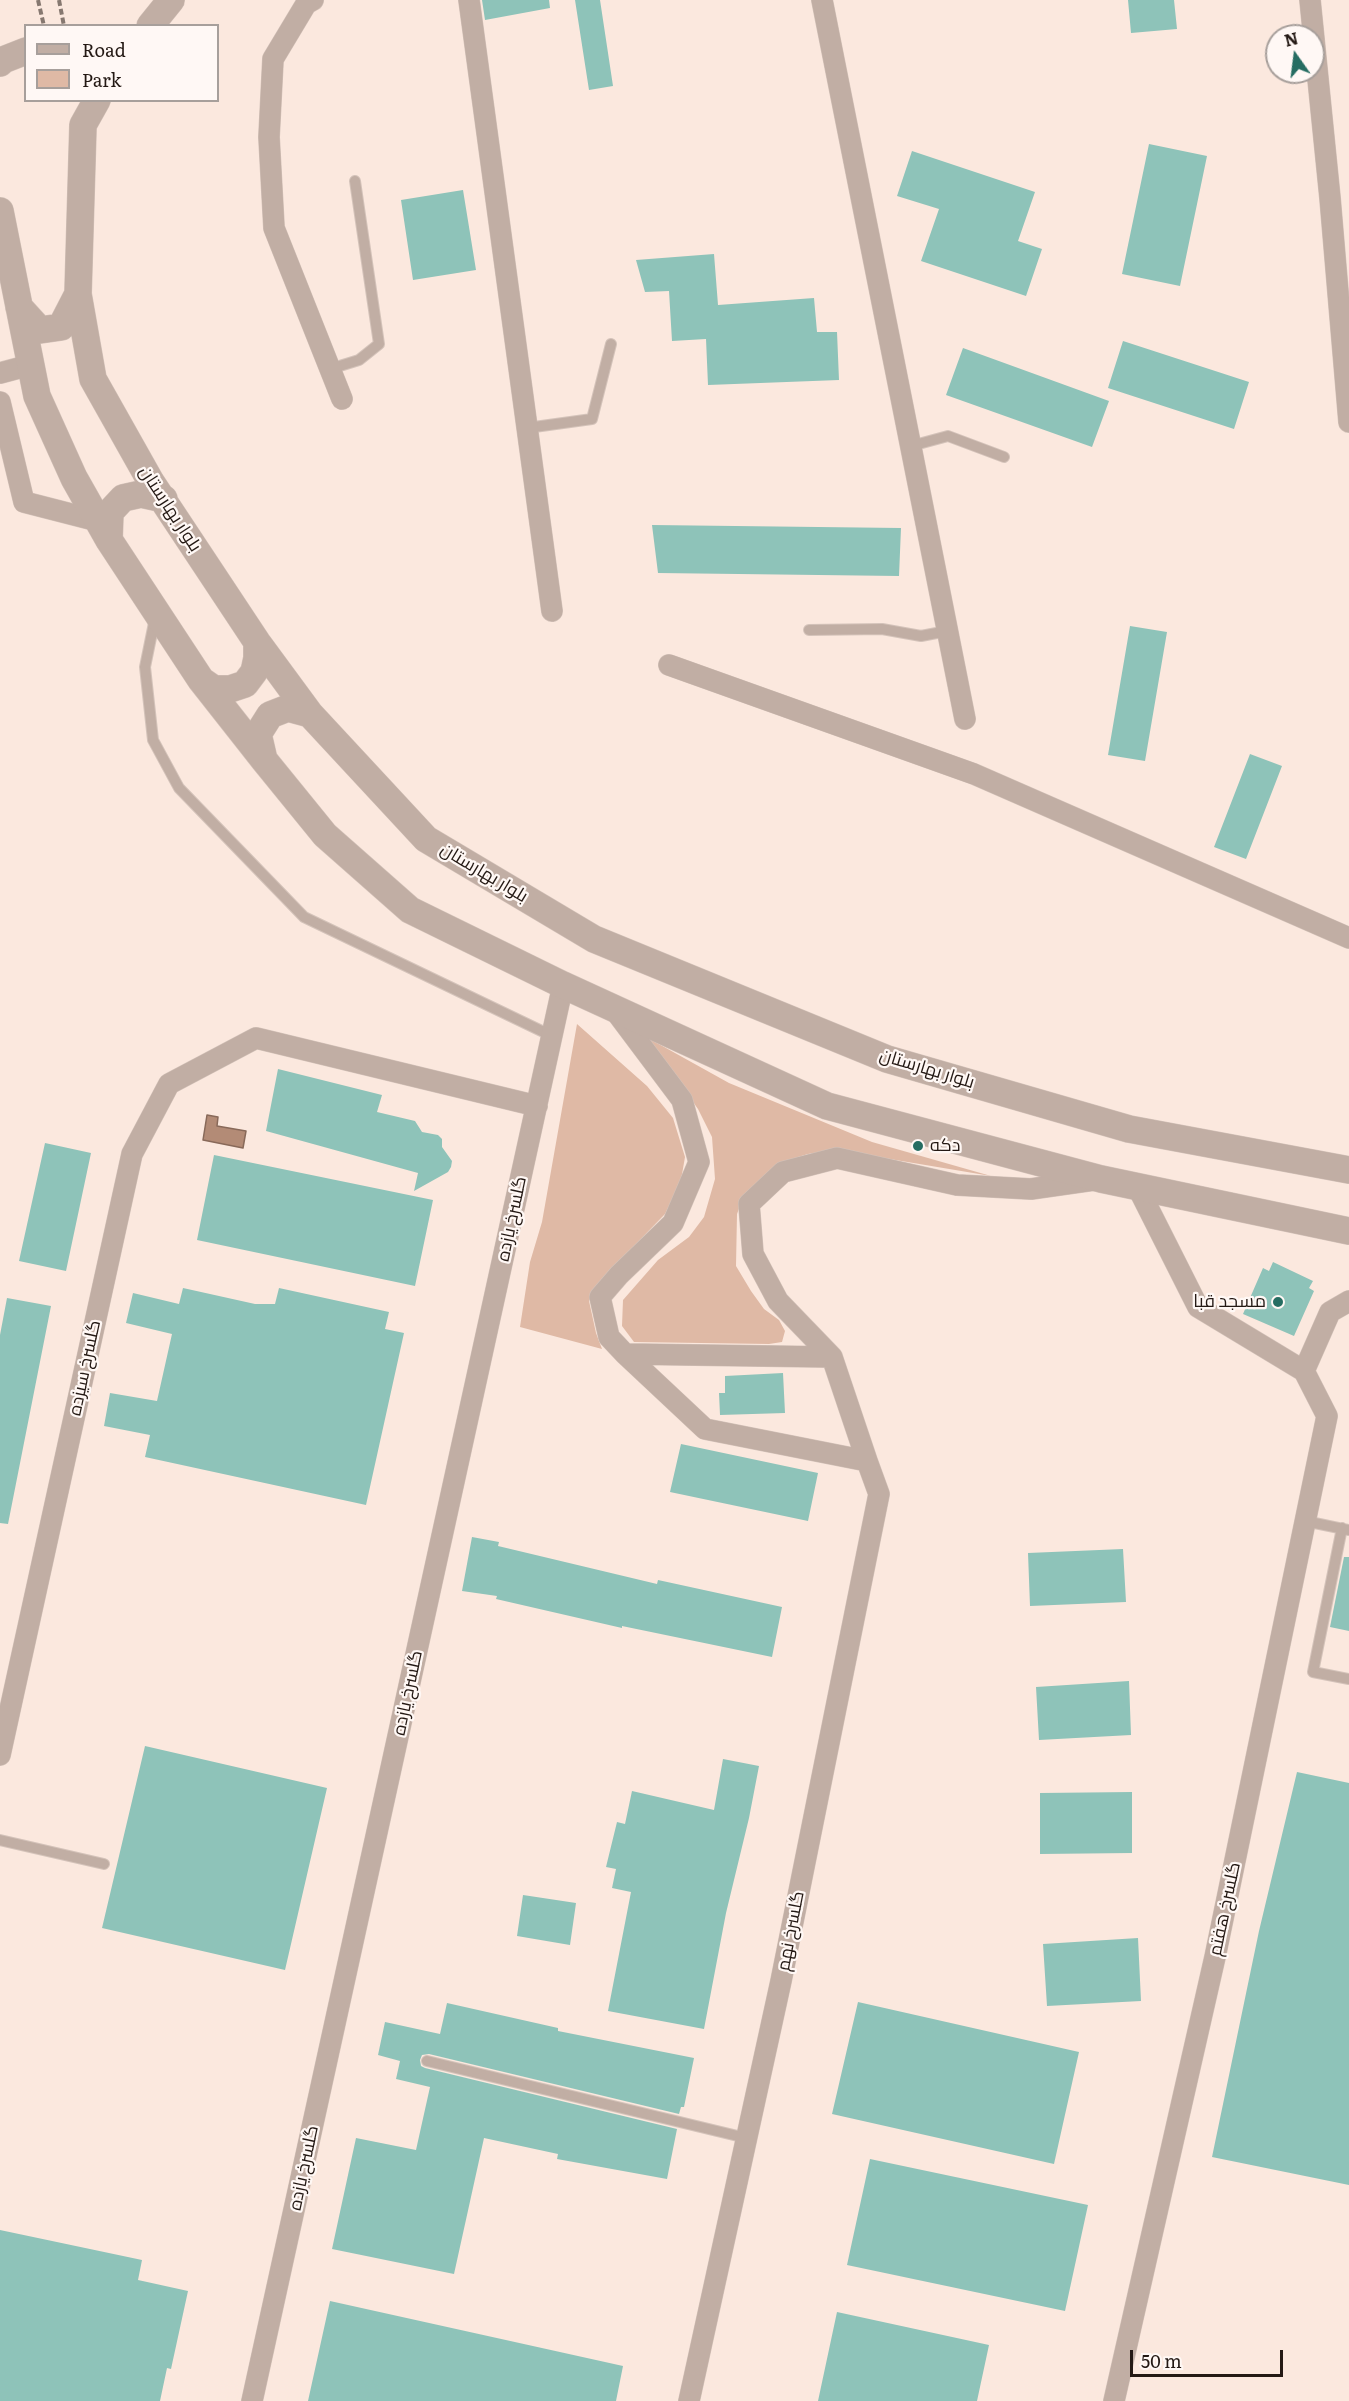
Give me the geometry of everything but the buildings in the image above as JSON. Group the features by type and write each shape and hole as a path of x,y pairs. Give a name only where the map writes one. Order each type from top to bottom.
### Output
{"street":[{"path":"152,24 171,0"},
{"path":"313,0 306,4 273,59 269,137 274,228 342,399"},
{"path":"469,0 552,611"},
{"path":"822,0 965,719"},
{"path":"1310,0 1340,199 1349,422"},
{"path":"0,63 24,52"},
{"name":"بلوار بهارستان","path":"94,102 80,112 78,294 93,379 151,482 257,642 310,714 426,839 594,939 887,1059 1129,1129 1349,1170"},
{"path":"0,210 37,396 74,477 104,530 201,680 264,760 325,835 410,910 563,985 827,1106 1101,1179 1349,1231"},
{"path":"18,307 40,330 61,327 78,294"},
{"path":"0,373 30,365"},
{"path":"0,402 24,502 104,530"},
{"path":"104,530 110,512 123,498 141,494 164,499"},
{"path":"201,680 214,689 230,689 244,684 254,672 257,642"},
{"path":"669,664 974,774 1349,938"},
{"path":"264,760 258,734 270,715 288,708 310,714"},
{"name":"گلسرخ یازده","path":"252,2401 563,985"},
{"path":"611,1006 682,1100 699,1162 674,1223 619,1275 600,1297 609,1337 705,1430 867,1461"},
{"name":"گلسرخ سیزده","path":"0,1755 132,1154 169,1084 256,1038 537,1106"},
{"path":"832,1357 778,1301 753,1254 749,1204 783,1172 837,1158 957,1185 1031,1189 1101,1179"},
{"path":"1137,1186 1198,1307 1304,1371 1330,1312 1349,1301"},
{"path":"625,1354 832,1357"},
{"name":"گلسرخ نهم","path":"690,2401 783,1969 879,1494 832,1357"},
{"name":"گلسرخ هفتم","path":"1114,2401 1215,1957 1327,1416 1304,1371"}],"lane":[{"path":"330,369 359,360 379,344 355,181"},
{"path":"527,428 592,419 611,344"},
{"path":"911,446 948,436 1004,457"},
{"path":"157,612 145,667 153,740 179,788 304,917 552,1036"},
{"path":"809,630 882,629 921,636 948,631"},
{"path":"1305,1521 1345,1529 1312,1672 1349,1679"},
{"path":"0,1840 104,1864"},
{"path":"427,2061 746,2138"}],"path":[{"path":"38,0 44,24"},
{"path":"59,0 64,24"}],"green space":[{"path":"577,1024 647,1086 673,1118 685,1157 680,1186 665,1214 601,1280 589,1301 602,1349 520,1327 530,1262 542,1222"},
{"path":"648,1038 729,1083 872,1142 991,1176 836,1150 808,1154 783,1162 744,1195 737,1214 736,1266 764,1309 779,1320 785,1331 782,1342 769,1344 634,1342 622,1326 623,1300 658,1260 689,1237 704,1217 715,1179 712,1137 698,1109"}],"shaded area":[{"path":"207,1115 218,1117 217,1126 246,1131 243,1148 203,1140"}],"place":[{"name":"دکه","path":"918,1146"},
{"name":"مسجد قبا","path":"1278,1302"}]}
